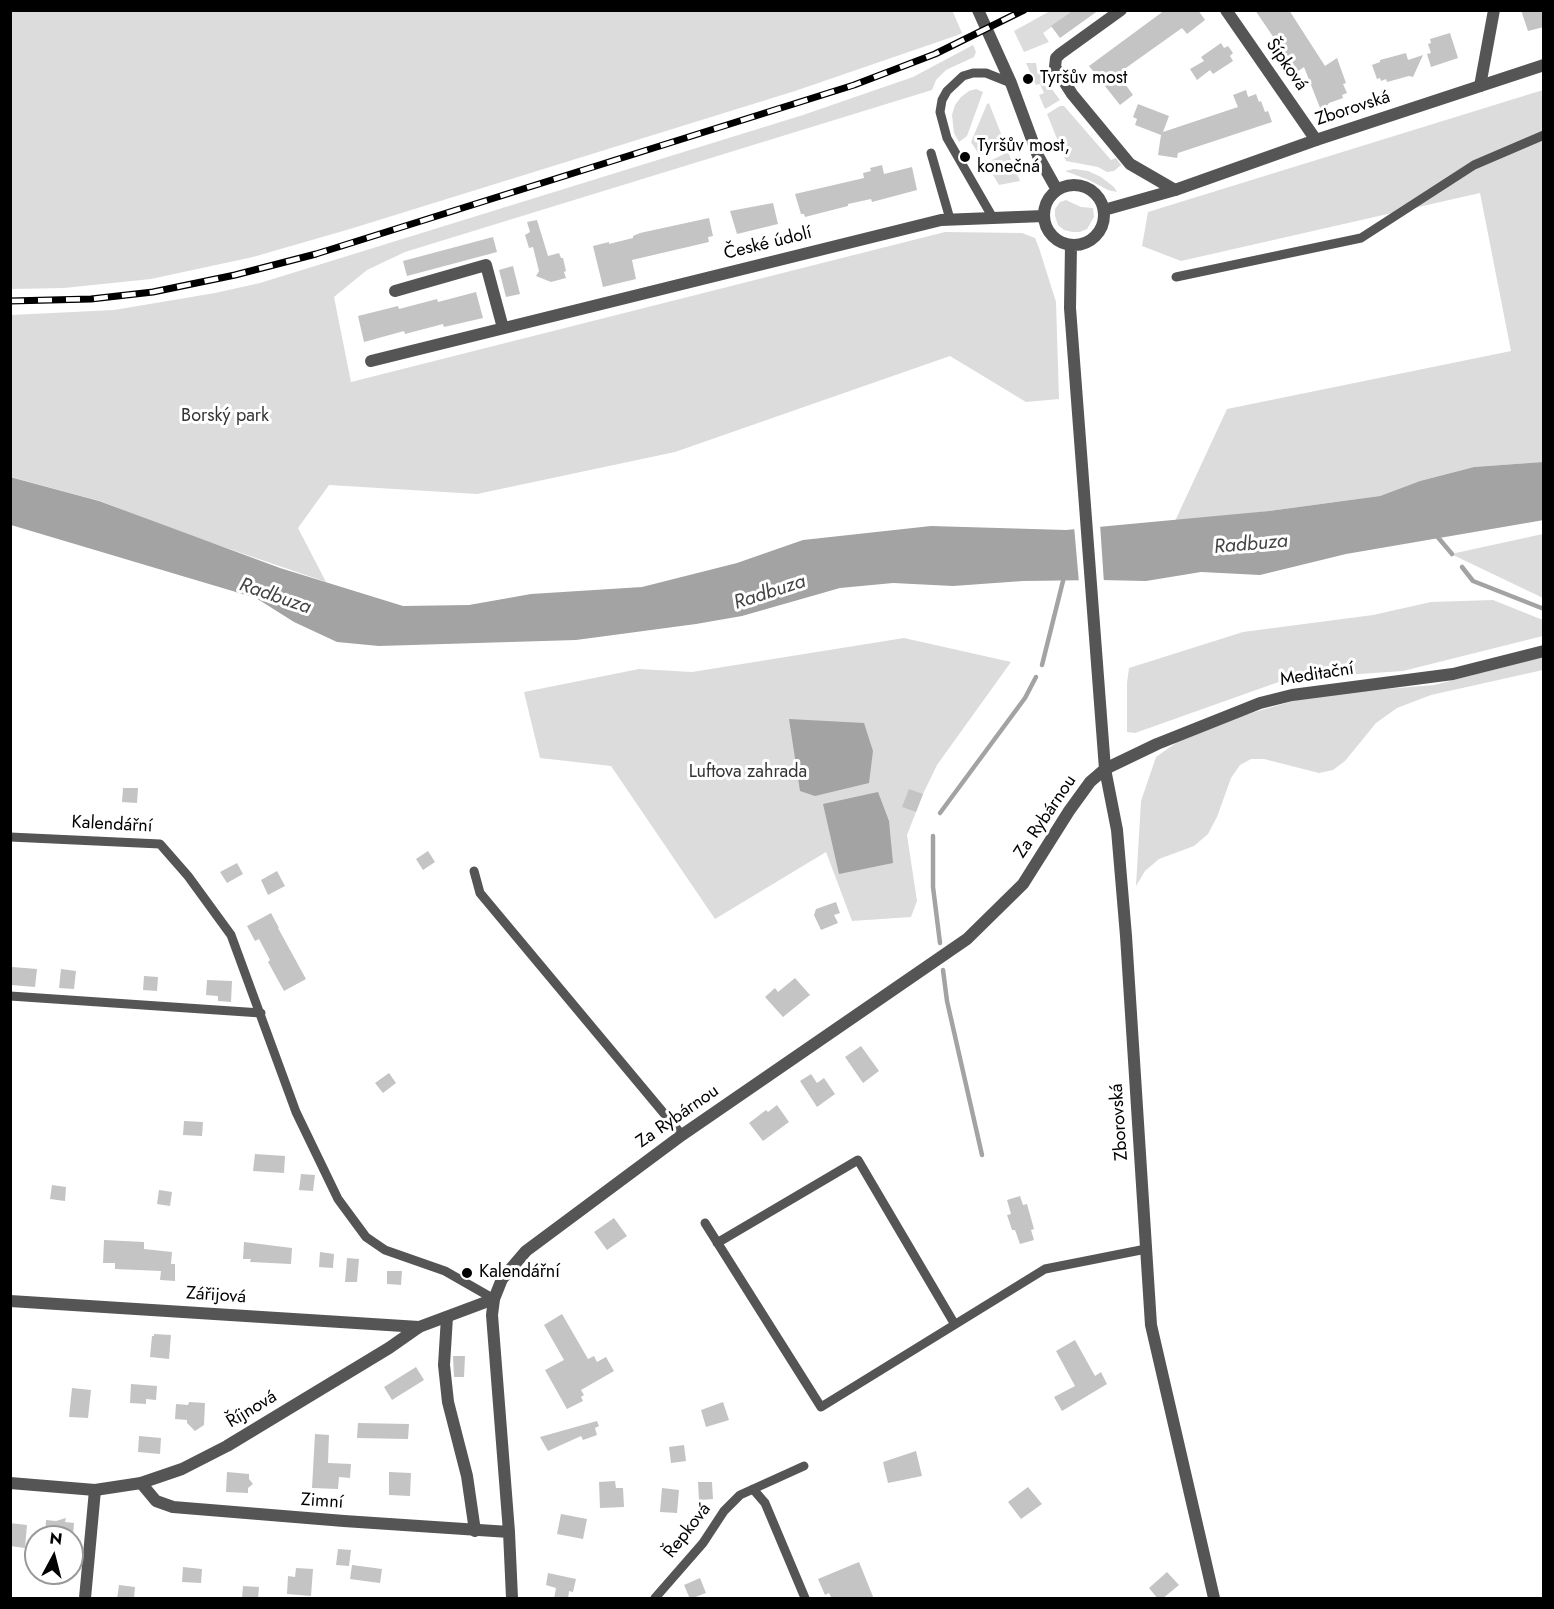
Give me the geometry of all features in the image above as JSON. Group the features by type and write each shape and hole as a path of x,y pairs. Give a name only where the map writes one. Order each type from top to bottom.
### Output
{"street":[{"path":"978,10 1011,83 1038,156 1057,190"},
{"path":"1121,10 1060,54 1054,63 1056,71 1072,94 1130,164 1175,190"},
{"name":"Šípková","path":"1226,10 1316,140"},
{"path":"1480,86 1494,10"},
{"name":"Zborovská","path":"1104,210 1175,190 1544,64"},
{"path":"1071,185 1086,188 1098,196 1104,210 1103,225 1095,237 1085,243 1071,245 1060,242 1052,235 1044,216 1047,202 1057,190 1071,185"},
{"name":"České údolí","path":"371,361 941,220 1044,216"},
{"name":"Zborovská","path":"1071,245 1070,308 1106,769 1117,830 1126,936 1151,1325 1212,1597"},
{"path":"395,291 486,266 503,328"},
{"name":"Meditační","path":"1106,769 1157,744 1260,703 1292,695 1453,674 1544,651"},
{"name":"Za Rybárnou","path":"512,1599 492,1315 494,1299 502,1280 526,1251 682,1135 967,939 1023,884 1069,811 1090,782 1106,769"},
{"name":"Říjnová","path":"10,1483 95,1490 141,1483 182,1469 227,1446 389,1348 419,1327 494,1299"},
{"name":"Zářijová","path":"10,1301 419,1327"},
{"path":"447,1317 444,1350 448,1402 467,1476 475,1531"},
{"name":"Zimní","path":"141,1483 156,1501 173,1507 509,1532"},
{"path":"85,1599 95,1490"}],"lane":[{"path":"993,218 946,138 940,112 942,100 947,91 963,76 986,73 1011,83"},
{"path":"1176,277 1361,238 1474,165 1544,135"},
{"path":"931,153 950,219"},
{"name":"Kalendářní","path":"10,837 160,844 188,876 231,935 296,1112 338,1199 366,1238 386,1250 445,1270 494,1299"},
{"path":"474,871 480,893 682,1135"},
{"path":"10,996 261,1013"},
{"path":"717,1243 858,1160 954,1323"},
{"path":"705,1223 820,1407 1045,1269 1146,1249"},
{"name":"Řepková","path":"655,1599 703,1543 724,1511 740,1495 804,1466"},
{"path":"753,1489 765,1503 805,1599"}],"green space":[{"path":"952,10 962,33 958,35 795,91 350,229 253,257 151,279 64,288 11,289 11,11"},
{"path":"1050,11 1074,11 1043,33 1049,42 1024,52 1014,31"},
{"name":"Borský park","path":"973,45 976,52 974,57 946,70 936,80 932,90 405,252 367,270 334,297 351,382 945,232 1022,233 1035,238 1056,302 1059,399 1026,402 950,356 675,452 477,494 329,485 298,528 326,582 177,531 100,501 11,477 11,315 114,310 260,283 803,115 913,77"},
{"path":"1026,63 1036,63 1037,69 1060,100 1045,109 1039,95 1044,93 1040,84 1036,85"},
{"path":"976,89 983,92 967,136 959,142 954,133 952,115 955,105 961,97"},
{"path":"1543,90 1543,462 1474,467 1420,481 1380,496 1175,521 1227,409 1511,351 1480,193 1181,261 1142,246 1148,212"},
{"path":"989,103 1005,144 980,156 971,142"},
{"path":"1064,106 1111,160 1116,158 1121,165 1114,171 1107,172 1098,167 1066,161 1047,114"},
{"path":"1008,152 1020,181 999,185 986,163"},
{"path":"1074,169 1088,171 1101,177 1117,192 1065,171"},
{"path":"1066,200 1081,207 1093,208 1094,217 1087,229 1072,232 1058,225 1055,209 1060,202"},
{"path":"1543,534 1543,598 1451,554"},
{"path":"1493,600 1543,620 1543,636 1403,671 1287,679 1135,733 1127,732 1129,668 1243,632 1373,615 1431,602"},
{"name":"Luftova zahrada","path":"904,638 1011,662 937,765 923,794 907,835 917,901 911,917 852,921 826,852 715,919 611,766 540,758 524,692 639,669 692,672"},
{"path":"1543,657 1543,670 1431,695 1397,708 1376,723 1345,761 1333,770 1319,773 1264,759 1251,759 1240,765 1231,778 1217,817 1208,834 1194,846 1159,859 1145,871 1136,886 1141,801 1156,757 1186,736 1241,716 1314,695 1434,685"}],"water":[{"name":"Radbuza","path":"1543,462 1544,520 1346,554 1260,575 1201,572 1146,581 1023,581 953,586 893,583 840,588 742,616 576,640 379,646 337,642 294,622 256,598 11,525 10,477 99,501 280,568 403,606 469,605 531,594 642,587 737,563 803,540 931,526 1066,530 1269,511 1380,496 1420,481 1474,467"},
{"path":"789,719 864,723 873,751 869,783 815,796 800,791"},
{"path":"878,792 889,821 893,863 839,874 823,804"}],"pier":[{"path":"1100,524 1104,583 1079,583 1074,526"}],"building":[{"path":"1074,10 1099,10 1060,38 1051,26"},
{"path":"1165,10 1198,10 1205,20 1187,34 1182,28 1123,70 1128,77 1123,81 1133,95 1120,105 1089,66"},
{"path":"1255,10 1289,10 1325,66 1337,58 1346,83 1343,84 1347,93 1342,95 1343,98 1329,103 1322,113 1304,67 1297,72"},
{"path":"1521,10 1544,10 1544,27 1528,31"},
{"path":"1450,33 1458,58 1431,67 1427,54 1431,53 1428,44 1431,43 1430,39"},
{"path":"1221,43 1224,48 1228,46 1233,53 1230,56 1233,61 1213,74 1210,70 1197,80 1190,69 1204,61 1201,57"},
{"path":"1406,53 1408,60 1423,55 1413,77 1387,82 1386,79 1381,81 1380,78 1377,79 1372,65 1380,60"},
{"path":"1246,90 1248,97 1256,94 1265,112 1268,111 1272,122 1178,153 1177,158 1158,155 1161,135 1135,125 1137,119 1133,117 1138,104 1169,116 1163,132 1238,107 1233,95"},
{"path":"882,165 884,174 912,167 917,190 872,202 871,199 848,204 848,206 805,217 801,214 795,194 864,178 863,173 871,171 870,168"},
{"path":"773,203 778,224 737,234 730,211"},
{"path":"709,218 713,236 708,237 709,242 632,260 636,279 603,287 593,246 609,242 609,244 633,238 640,233"},
{"path":"537,220 548,256 559,253 563,258 566,278 551,282 536,276 539,271 533,247 529,248 525,235 530,232 527,222"},
{"path":"493,237 497,252 407,276 403,261"},
{"path":"513,266 520,294 506,297 499,270"},
{"path":"476,292 483,318 444,327 443,324 405,334 404,331 364,342 358,316 437,299 438,302"},
{"path":"123,788 138,788 137,803 122,802"},
{"path":"909,789 923,794 916,812 902,807"},
{"path":"428,851 435,862 423,870 416,859"},
{"path":"237,863 243,874 227,883 220,872"},
{"path":"277,871 285,886 268,895 261,880"},
{"path":"836,902 840,913 834,915 838,923 821,930 814,915 816,909"},
{"path":"271,913 306,979 284,991 268,962 270,960 259,939 255,941 247,926"},
{"path":"12,967 37,969 35,987 11,985"},
{"path":"61,969 76,971 74,989 59,988"},
{"path":"144,976 158,977 157,991 143,990"},
{"path":"795,978 810,995 783,1017 765,997 775,988 778,992"},
{"path":"207,980 232,981 231,1002 218,1001 218,996 206,995"},
{"path":"861,1046 879,1071 863,1083 845,1057"},
{"path":"389,1073 396,1083 383,1093 375,1083"},
{"path":"811,1074 817,1083 824,1078 835,1094 817,1107 800,1081"},
{"path":"777,1105 789,1122 763,1141 749,1123"},
{"path":"184,1121 203,1122 202,1136 183,1135"},
{"path":"255,1154 285,1156 284,1173 253,1171"},
{"path":"301,1174 315,1175 313,1191 299,1190"},
{"path":"52,1185 66,1187 65,1201 50,1199"},
{"path":"159,1190 172,1192 170,1206 157,1204"},
{"path":"1020,1196 1023,1205 1027,1204 1034,1229 1031,1230 1034,1240 1020,1244 1007,1215 1011,1214 1007,1200"},
{"path":"614,1218 627,1236 607,1250 594,1232"},
{"path":"104,1240 144,1242 144,1249 172,1252 171,1264 175,1264 175,1281 160,1280 161,1271 115,1269 115,1263 103,1263"},
{"path":"244,1242 292,1248 291,1264 250,1262 251,1259 243,1259"},
{"path":"320,1252 334,1254 333,1268 319,1267"},
{"path":"347,1258 359,1259 357,1282 345,1282"},
{"path":"387,1271 402,1271 401,1285 387,1284"},
{"path":"562,1314 588,1359 594,1356 597,1362 606,1357 614,1371 581,1390 584,1395 581,1397 583,1401 567,1409 545,1370 564,1360 544,1325"},
{"path":"154,1334 171,1335 169,1359 150,1357"},
{"path":"1075,1340 1095,1376 1101,1372 1107,1384 1062,1411 1054,1397 1075,1386 1056,1351"},
{"path":"453,1356 465,1356 464,1377 454,1377"},
{"path":"416,1367 424,1380 392,1400 384,1387"},
{"path":"131,1384 157,1386 156,1400 146,1399 146,1404 130,1403"},
{"path":"72,1388 91,1390 88,1418 69,1417"},
{"path":"189,1402 205,1403 204,1425 195,1431 187,1420 175,1419 176,1404 188,1405"},
{"path":"723,1402 729,1420 706,1427 701,1410"},
{"path":"597,1421 599,1426 595,1428 597,1435 583,1440 581,1436 548,1451 540,1437"},
{"path":"358,1423 409,1424 408,1439 357,1438"},
{"path":"315,1434 329,1435 328,1463 351,1464 350,1478 339,1477 338,1489 312,1488"},
{"path":"139,1436 161,1438 160,1454 138,1452"},
{"path":"684,1445 686,1461 671,1463 669,1447"},
{"path":"916,1451 922,1476 888,1483 883,1462"},
{"path":"227,1472 249,1474 249,1479 253,1484 248,1488 248,1493 226,1492"},
{"path":"389,1472 411,1473 410,1496 389,1495"},
{"path":"615,1481 616,1488 623,1488 624,1507 600,1508 599,1482"},
{"path":"698,1482 712,1482 713,1499 699,1500"},
{"path":"1028,1487 1042,1504 1021,1519 1008,1502"},
{"path":"662,1488 679,1490 677,1513 660,1512"},
{"path":"561,1514 587,1519 583,1539 557,1534"},
{"path":"66,1518 65,1522 74,1523 74,1525 46,1525 46,1520 56,1521"},
{"path":"10,1523 27,1525 24,1525 24,1548 10,1546"},
{"path":"338,1549 351,1550 349,1566 336,1565"},
{"path":"859,1562 874,1599 832,1599 829,1593 825,1595 818,1579"},
{"path":"352,1565 382,1569 380,1583 350,1579"},
{"path":"183,1567 202,1569 201,1583 182,1582"},
{"path":"296,1568 313,1569 311,1596 287,1594 288,1576 295,1577"},
{"path":"1167,1572 1179,1585 1162,1599 1158,1599 1149,1588"},
{"path":"548,1573 576,1579 573,1592 569,1591 568,1599 554,1599 556,1588 546,1585"},
{"path":"700,1578 706,1593 690,1599 684,1585"},
{"path":"119,1585 135,1587 134,1599 117,1599"},
{"path":"243,1586 259,1587 258,1599 242,1599"}],"waterway":[{"path":"1436,535 1452,554"},
{"path":"1462,567 1473,581 1544,609"},
{"path":"1042,665 1064,577"},
{"path":"940,813 1025,698 1036,677"},
{"path":"933,836 933,887 940,943"},
{"path":"943,970 947,1001 982,1155"}],"railway":[{"path":"10,301 91,299 153,292 235,275 316,254 854,85 935,54 1024,10"}],"place":[{"name":"Tyršův most","path":"1028,79"},
{"name":"Tyršův most, konečná","path":"965,157"},
{"name":"Kalendářní","path":"467,1273"}]}
